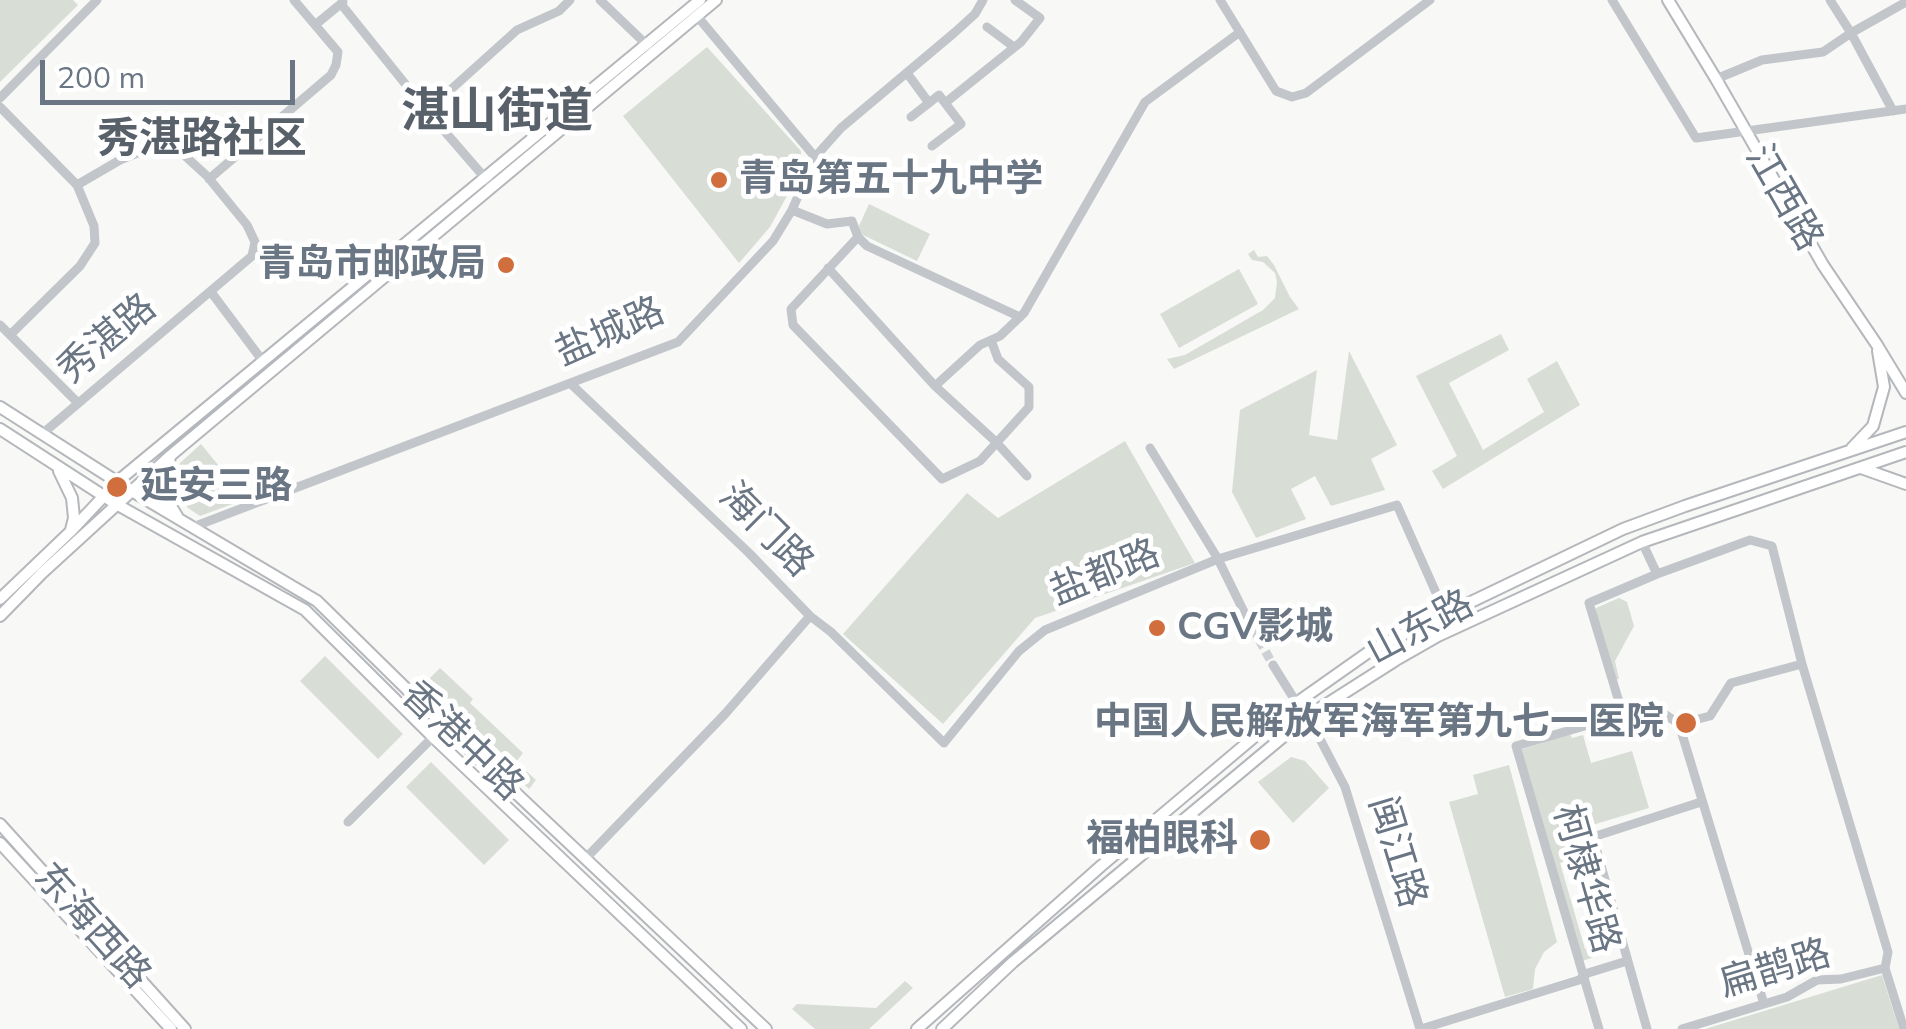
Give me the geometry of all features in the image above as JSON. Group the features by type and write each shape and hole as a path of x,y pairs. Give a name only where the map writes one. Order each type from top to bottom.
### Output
{"main road":[{"path":"0,616 130,490 700,0"},
{"path":"649,47 716,0"},
{"name":"江西路","path":"1668,0 1822,265 1906,393"},
{"path":"0,599 118,481 262,360 488,182"},
{"path":"1877,345 1906,376"},
{"path":"1847,452 1874,426 1884,387 1877,345"},
{"name":"香港中路","path":"0,407 317,601 766,1029"},
{"name":"香港中路","path":"0,429 116,504 305,610 741,1029"},
{"name":"山东路","path":"916,1029 1296,702 1374,648 1623,529 1906,432"},
{"name":"山东路","path":"942,1029 1013,962 1308,716 1438,636 1642,542 1906,452"},
{"path":"170,456 165,477 167,500 178,518"},
{"path":"56,466 72,498 74,518 70,532"},
{"path":"1860,468 1906,484"},
{"name":"东海西路","path":"0,824 184,1029"},
{"name":"东海西路","path":"0,843 171,1029"}],"street":[{"path":"77,186 130,156 170,146 209,179 258,139 331,76 336,65 338,52 294,0"},
{"path":"427,111 517,30 559,11 570,0"},
{"path":"600,0 649,47"},
{"name":"盐城路","path":"193,527 678,342 773,241 792,210 815,157 841,128 975,14 983,0"},
{"path":"944,103 1014,48 1040,18 1016,0"},
{"path":"1220,0 1276,90 1292,96 1306,93 1430,0"},
{"path":"1612,0 1696,138 1906,109"},
{"path":"1830,0 1893,111"},
{"path":"0,98 91,2"},
{"path":"311,20 343,2 488,182"},
{"path":"1716,78 1762,60 1822,52 1906,2"},
{"path":"697,16 815,157"},
{"path":"987,27 1014,48"},
{"path":"935,386 980,345 1000,336 1024,313 1145,102 1240,32"},
{"path":"906,73 928,103"},
{"path":"911,117 939,95 960,124 932,146"},
{"path":"0,107 77,186 94,226 94,244 80,266 10,335"},
{"name":"秀湛路","path":"42,434 252,256 255,242 247,226 209,179"},
{"path":"792,210 827,224 852,221 858,237 868,246 1020,317"},
{"path":"858,237 791,309 794,325 942,479 980,461 1029,408 1029,386 998,359 992,340"},
{"path":"828,268 935,386 1027,476"},
{"path":"211,292 262,360"},
{"path":"0,326 77,402"},
{"name":"海门路","path":"571,384 810,616 725,714 586,858"},
{"path":"1150,448 1218,559 1246,616"},
{"name":"盐都路","path":"810,616 944,743 1018,650 1046,630 1218,559 1397,505 1445,613"},
{"path":"1764,1004 1679,724 1653,706 1623,715 1588,603 1750,540 1772,546 1802,664 1888,952 1886,968 1904,1029"},
{"path":"1642,542 1656,574"},
{"name":"闽江路","path":"1273,664 1308,716 1345,787 1421,1029"},
{"path":"1679,724 1710,716 1731,683 1802,664"},
{"name":"柯棣华路","path":"1599,1029 1516,746 1623,715"},
{"path":"348,822 433,737"},
{"path":"1647,1029 1592,837 1701,802"},
{"path":"1421,1029 1627,961"},
{"name":"扁鹊路","path":"1682,1029 1787,997 1817,980 1841,980 1886,968"}],"shaded area":[{"path":"0,0 73,0 78,5 0,82"},
{"name":"青岛第五十九中学","path":"707,47 801,151 801,164 770,227 739,263 623,116"},
{"path":"869,204 930,234 917,261 861,234 859,226"},
{"path":"1254,250 1258,257 1267,256 1274,265 1299,309 1174,369 1167,359 1185,355 1263,310 1275,298 1275,273 1263,262 1252,260 1248,254"},
{"path":"1239,269 1258,304 1179,348 1160,314"},
{"path":"1501,334 1509,350 1449,383 1483,450 1544,412 1527,379 1557,361 1580,405 1443,489 1432,471 1457,456 1416,376"},
{"path":"1349,351 1397,445 1371,459 1385,490 1331,506 1315,476 1291,489 1306,519 1256,538 1232,492 1240,410 1317,370 1309,435 1337,440"},
{"path":"1125,441 1195,563 1035,618 943,724 843,634 967,493 998,518"},
{"path":"201,444 246,499 200,516 178,496 175,479 180,463"},
{"path":"1619,598 1627,602 1634,626 1615,661 1619,679 1614,680 1595,611"},
{"path":"325,656 403,734 378,759 300,681"},
{"path":"440,668 523,753 516,762 536,780 529,789 421,687"},
{"path":"1570,734 1572,738 1583,735 1591,763 1632,751 1649,808 1589,826 1579,836 1581,857 1560,863 1585,949 1593,948 1595,953 1582,961 1520,750"},
{"path":"1291,757 1305,761 1329,788 1293,823 1258,782"},
{"path":"431,762 509,840 484,865 406,787"},
{"path":"1509,765 1557,942 1544,952 1535,969 1533,989 1505,997 1449,802 1478,794 1473,775"},
{"path":"1882,975 1899,1029 1705,1029"},
{"path":"905,981 913,988 869,1029 815,1029 792,1009 797,1004 876,1008"}],"tunnel":[{"path":"1246,616 1273,665"}],"place":[{"name":"青岛第五十九中学","path":"719,180"},
{"name":"青岛市邮政局","path":"506,265"},
{"name":"延安三路","path":"117,487"},
{"name":"CGV影城","path":"1157,628"},
{"name":"中国人民解放军海军第九七一医院","path":"1686,723"},
{"name":"福柏眼科","path":"1260,840"}],"district":[{"name":"湛山街道","path":"497,113"},
{"name":"秀湛路社区","path":"202,139"}]}
